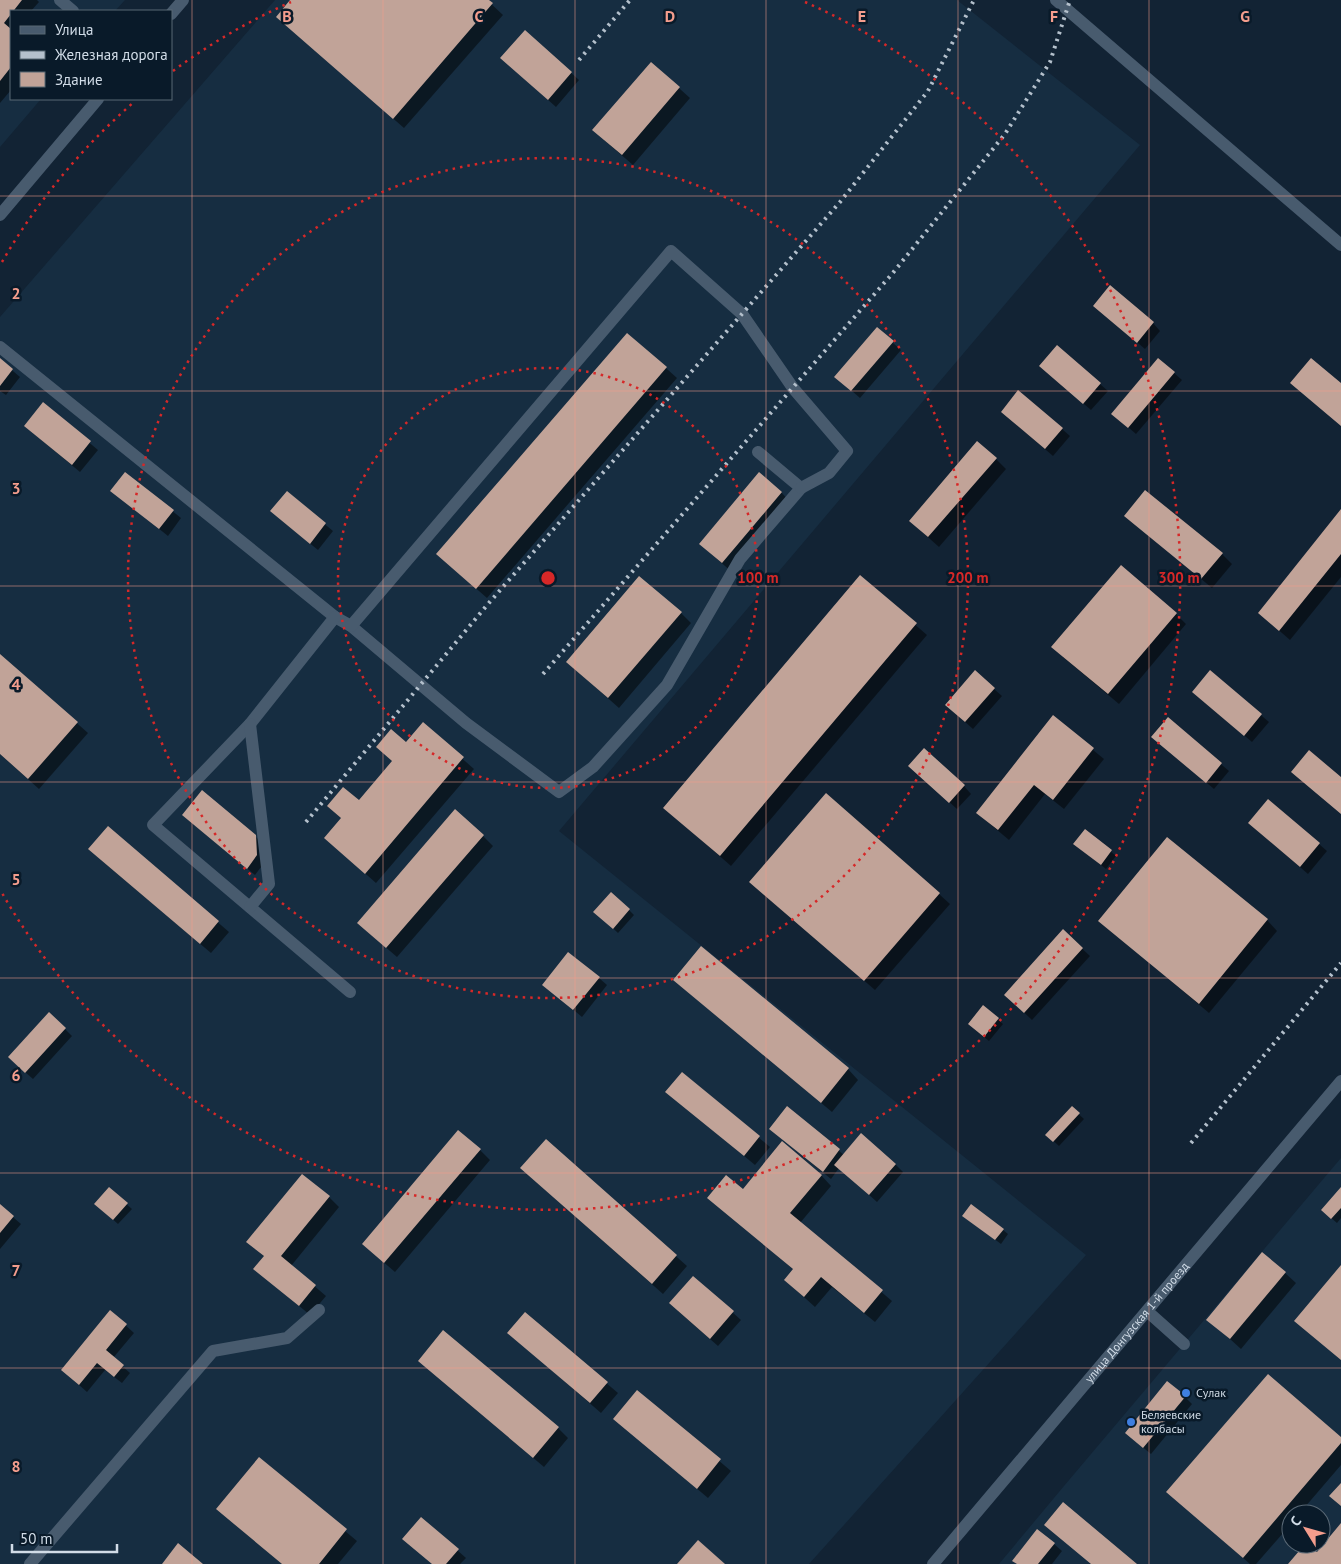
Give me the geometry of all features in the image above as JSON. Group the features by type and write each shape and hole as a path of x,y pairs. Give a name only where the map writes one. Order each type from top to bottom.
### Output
{"street":[{"path":"60,0 72,10"},
{"path":"172,13 183,0"},
{"path":"1056,0 1341,245"},
{"path":"0,215 97,100"},
{"path":"0,347 335,617 351,626 466,723 560,792 593,767 667,685 740,559 801,488 829,473 847,451 793,388 742,314 671,251 351,626"},
{"path":"758,452 801,488"},
{"path":"335,617 250,724 153,824 350,992"},
{"path":"250,724 269,884 250,907"},
{"name":"улица Донгузская 1-й проезд","path":"933,1564 1341,1081"},
{"path":"30,1564 213,1351 287,1338 319,1310"},
{"path":"1148,1311 1184,1344"}],"shaded area":[{"path":"0,0 125,0 116,10 10,10 10,100 40,100 0,147"},
{"path":"275,0 957,0 1140,145 559,831 1086,1255 809,1564 0,1564 0,317"},
{"path":"1341,1158 1341,1564 999,1564 1064,1486"}],"building":[{"path":"0,0 22,0 14,10 10,10 10,15 4,23 10,28 10,68 0,81"},
{"path":"290,0 489,0 493,3 393,119 276,17"},
{"path":"525,30 572,72 548,100 500,58"},
{"path":"651,62 680,87 622,155 592,130"},
{"path":"1110,285 1154,322 1137,343 1093,306"},
{"path":"877,327 894,341 851,391 834,377"},
{"path":"627,333 667,367 476,589 436,554"},
{"path":"1057,345 1101,383 1083,404 1039,366"},
{"path":"0,358 13,369 0,386"},
{"path":"1158,358 1175,372 1128,428 1111,414"},
{"path":"1311,358 1341,383 1341,426 1290,383"},
{"path":"1018,390 1063,428 1045,449 1001,412"},
{"path":"43,402 91,441 72,465 24,426"},
{"path":"977,441 997,458 928,537 909,521"},
{"path":"125,472 174,510 159,529 110,491"},
{"path":"759,472 782,492 722,563 699,544"},
{"path":"1145,490 1223,553 1201,579 1124,516"},
{"path":"287,491 326,523 310,544 270,511"},
{"path":"1341,509 1341,554 1279,631 1258,613"},
{"path":"1121,565 1177,613 1108,694 1051,647"},
{"path":"860,575 917,623 720,856 663,808"},
{"path":"639,576 682,612 608,698 566,662"},
{"path":"0,654 78,722 28,779 0,754"},
{"path":"975,670 995,688 965,722 945,705"},
{"path":"1210,670 1262,714 1244,736 1192,692"},
{"path":"1053,715 1094,748 1053,800 1034,785 998,830 976,813"},
{"path":"1168,717 1222,763 1206,783 1151,737"},
{"path":"423,722 464,757 365,874 324,838 341,818 327,806 343,787 359,800 392,761 376,747 391,729 406,742"},
{"path":"924,748 965,785 949,803 908,766"},
{"path":"1309,750 1341,777 1341,814 1291,772"},
{"path":"202,790 256,835 257,855 247,869 182,815"},
{"path":"826,793 940,893 864,981 749,882"},
{"path":"1268,799 1320,843 1300,867 1248,823"},
{"path":"455,809 484,835 386,948 357,923"},
{"path":"108,826 219,921 200,944 88,849"},
{"path":"1085,829 1112,850 1101,865 1073,844"},
{"path":"1167,837 1268,919 1199,1004 1098,921"},
{"path":"611,892 630,909 613,929 593,912"},
{"path":"1063,929 1083,948 1024,1013 1004,995"},
{"path":"701,946 849,1068 821,1103 673,980"},
{"path":"568,952 600,977 573,1010 542,985"},
{"path":"983,1005 999,1018 984,1037 968,1024"},
{"path":"49,1012 66,1028 25,1073 8,1057"},
{"path":"682,1072 760,1136 744,1156 665,1092"},
{"path":"787,1106 840,1149 823,1172 769,1129"},
{"path":"1072,1106 1080,1113 1053,1142 1045,1135"},
{"path":"458,1130 481,1149 384,1263 362,1244"},
{"path":"861,1133 896,1164 869,1195 834,1165"},
{"path":"546,1139 677,1255 652,1284 520,1168"},
{"path":"782,1141 822,1175 790,1213 883,1290 864,1313 821,1277 804,1297 784,1280 793,1269 707,1198 726,1175 743,1189"},
{"path":"302,1174 330,1196 281,1256 316,1285 299,1306 253,1269 264,1256 246,1242"},
{"path":"109,1187 128,1203 113,1220 94,1204"},
{"path":"1341,1187 1341,1208 1331,1219 1321,1210"},
{"path":"0,1204 14,1216 0,1233"},
{"path":"971,1204 1004,1229 995,1240 962,1216"},
{"path":"1262,1252 1286,1272 1230,1339 1206,1320"},
{"path":"1341,1265 1341,1360 1294,1321"},
{"path":"693,1276 734,1311 710,1339 669,1303"},
{"path":"110,1310 127,1324 106,1350 124,1365 114,1377 97,1363 79,1385 61,1370"},
{"path":"525,1312 608,1382 590,1403 507,1333"},
{"path":"443,1330 559,1427 533,1458 418,1361"},
{"path":"1268,1374 1341,1437 1341,1443 1289,1504 1281,1504 1281,1513 1243,1558 1166,1492"},
{"path":"1167,1381 1186,1396 1143,1448 1125,1433"},
{"path":"637,1390 721,1459 697,1489 613,1419"},
{"path":"259,1457 347,1529 319,1564 282,1564 216,1509"},
{"path":"1341,1483 1341,1506 1329,1496"},
{"path":"1063,1502 1137,1564 1091,1564 1044,1525"},
{"path":"421,1517 459,1549 446,1564 432,1564 402,1539"},
{"path":"1341,1523 1341,1564 1288,1564 1296,1554 1331,1554 1331,1535"},
{"path":"1037,1529 1055,1543 1038,1564 1017,1564 1012,1561"},
{"path":"698,1540 725,1564 677,1564"},
{"path":"178,1543 203,1564 162,1564"}],"railway":[{"path":"579,60 630,0"},
{"path":"306,822 488,604 840,202 928,91 974,0"},
{"path":"543,674 892,274 1005,134 1050,62 1070,0"},
{"path":"1191,1143 1341,963"}],"place":[{"name":"Сулак","path":"1186,1393"},
{"name":"Беляевские колбасы","path":"1131,1422"}]}
